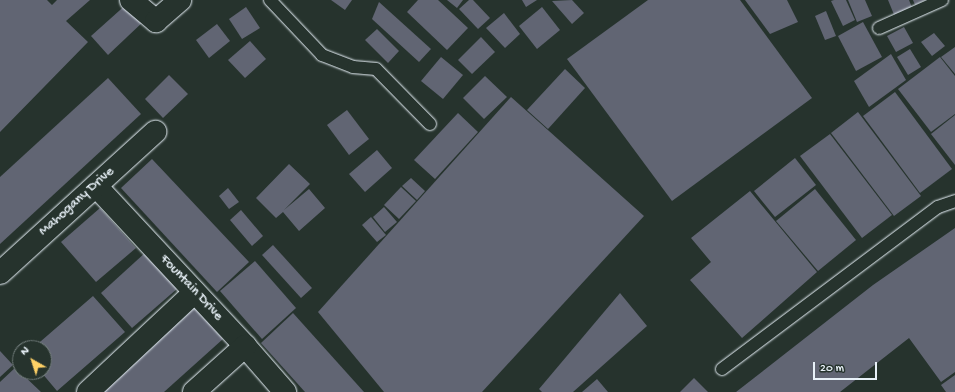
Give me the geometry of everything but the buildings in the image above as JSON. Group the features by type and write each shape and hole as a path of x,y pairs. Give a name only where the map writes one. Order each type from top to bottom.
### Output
{"street":[{"path":"131,0 156,21 180,0"},
{"name":"Mahogany Drive","path":"0,273 155,132"},
{"name":"Fountain Drive","path":"96,186 245,346 284,392"},
{"path":"88,392 195,292"},
{"path":"194,392 245,346"}],"lane":[{"path":"270,0 322,55 353,67 376,69 430,124"},
{"path":"879,28 942,0"},
{"path":"722,369 938,207 955,201"}]}
